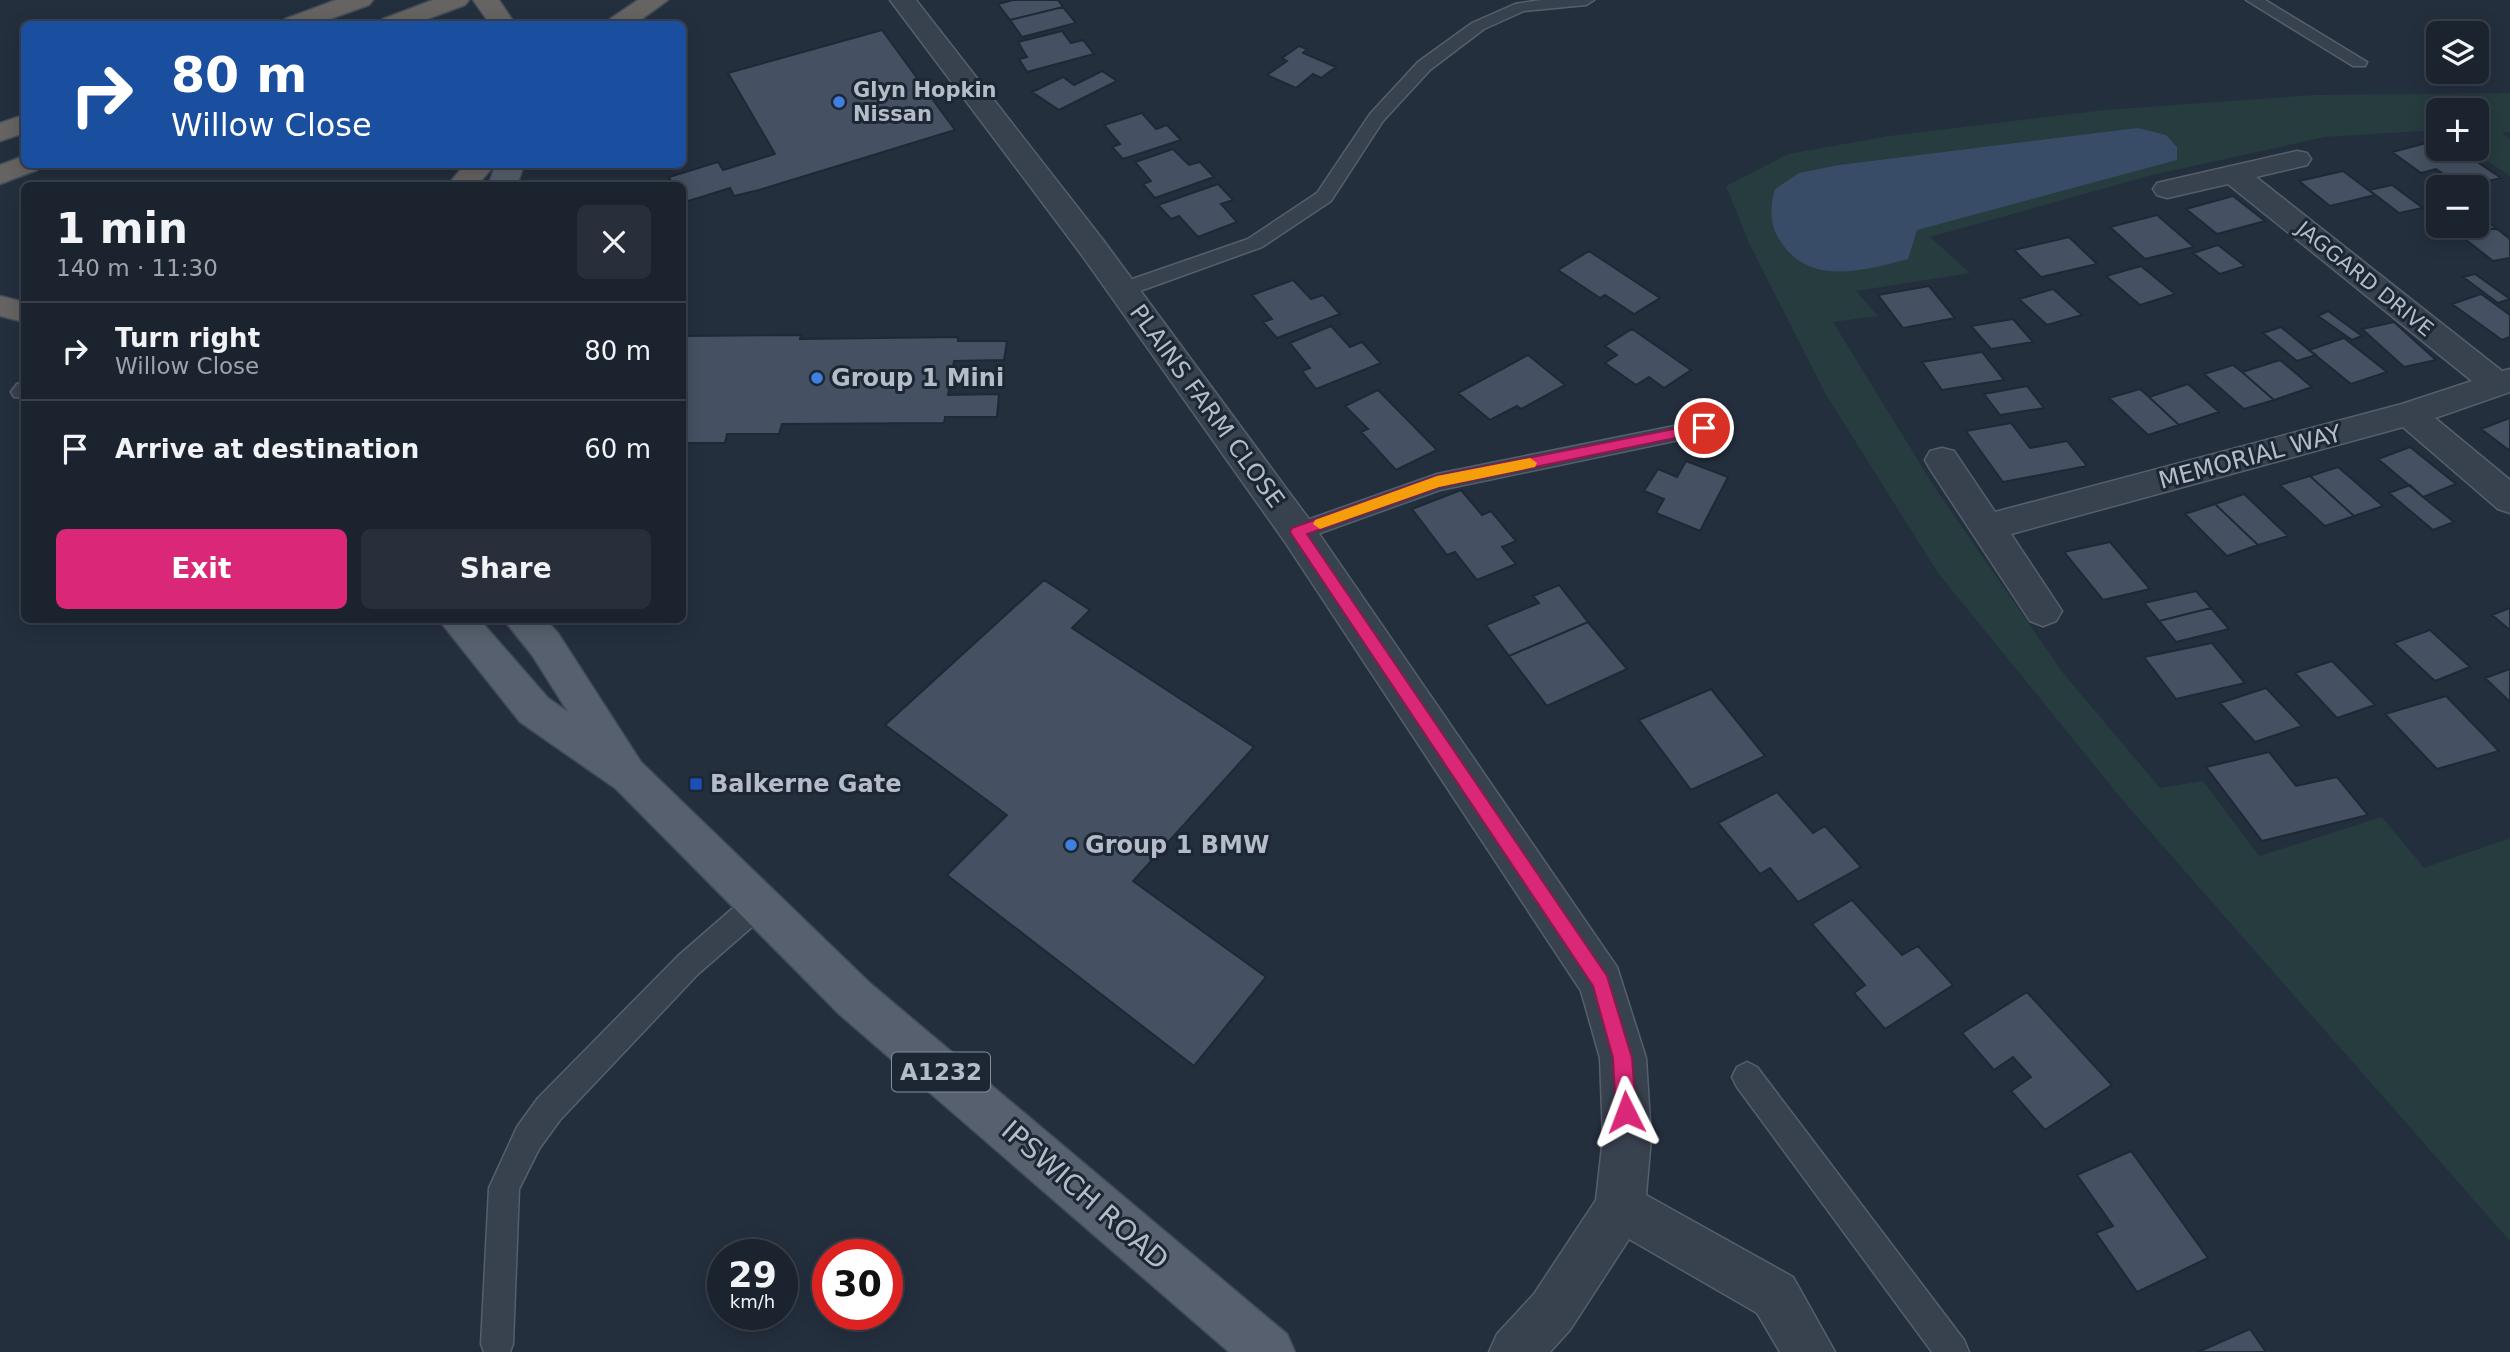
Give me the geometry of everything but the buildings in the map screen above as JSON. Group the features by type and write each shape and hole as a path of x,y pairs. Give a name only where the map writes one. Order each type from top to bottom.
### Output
{"highway":[{"path":"302,21 360,0"},
{"path":"400,21 456,0"},
{"path":"486,0 500,21"},
{"path":"624,21 655,0"},
{"path":"0,132 21,125"},
{"path":"0,175 21,166"},
{"path":"465,182 477,168"},
{"path":"0,306 21,311"},
{"path":"0,330 21,327"}],"main road":[{"name":"IPSWICH ROAD","path":"461,623 534,710 629,776 855,999 1269,1352"},
{"name":"IPSWICH ROAD","path":"526,623 545,644 629,776"}],"street":[{"name":"PLAINS FARM CLOSE","path":"903,0 1122,290 1298,532 1601,982 1623,1058 1627,1138 1620,1208 1552,1312 1515,1352"},
{"path":"2167,189 2297,159"},
{"name":"JAGGARD DRIVE","path":"2233,173 2503,382"},
{"name":"MEMORIAL WAY","path":"1988,527 2409,414 2503,382"},
{"path":"2409,414 2510,500"},
{"path":"1942,460 2043,611"},
{"path":"1620,1208 1698,1249 1775,1295 1809,1352"}],"lane":[{"path":"1122,290 1255,243 1324,197 1376,118 1424,66 1478,26 1525,3 1586,0"},
{"path":"2254,0 2359,62"},
{"path":"1298,532 1437,482 1704,428"},
{"path":"497,1344 504,1188 528,1138 549,1108 679,975 758,904"},
{"path":"1747,1077 1952,1352"}],"green space":[{"path":"2510,93 2510,132 2502,133 2510,139 2510,176 2487,161 2489,98 2426,98 2426,131 2325,137 2152,175 1930,237 1970,273 1856,291 1878,316 1833,322 1935,488 2063,673 2160,788 2203,781 2259,856 2382,817 2424,868 2510,838 2510,1241 2125,803 1938,573 1825,393 1750,245 1726,186 1788,154 1889,136 2104,110 2316,95"}],"water":[{"path":"2138,128 2166,135 2177,147 2177,160 1917,230 1908,259 1858,270 1824,270 1795,258 1779,239 1773,225 1771,211 1775,189 1799,173 1839,165"}],"slow traffic":[{"path":"1320,524 1437,482 1530,463"}],"place":[{"name":"Glyn Hopkin Nissan","path":"839,102"},
{"name":"Group 1 Mini","path":"817,378"},
{"name":"Balkerne Gate","path":"696,784"},
{"name":"Group 1 BMW","path":"1071,845"}],"route":[{"path":"1626,1112 1623,1058 1601,982 1298,532 1437,482 1704,428"}]}
